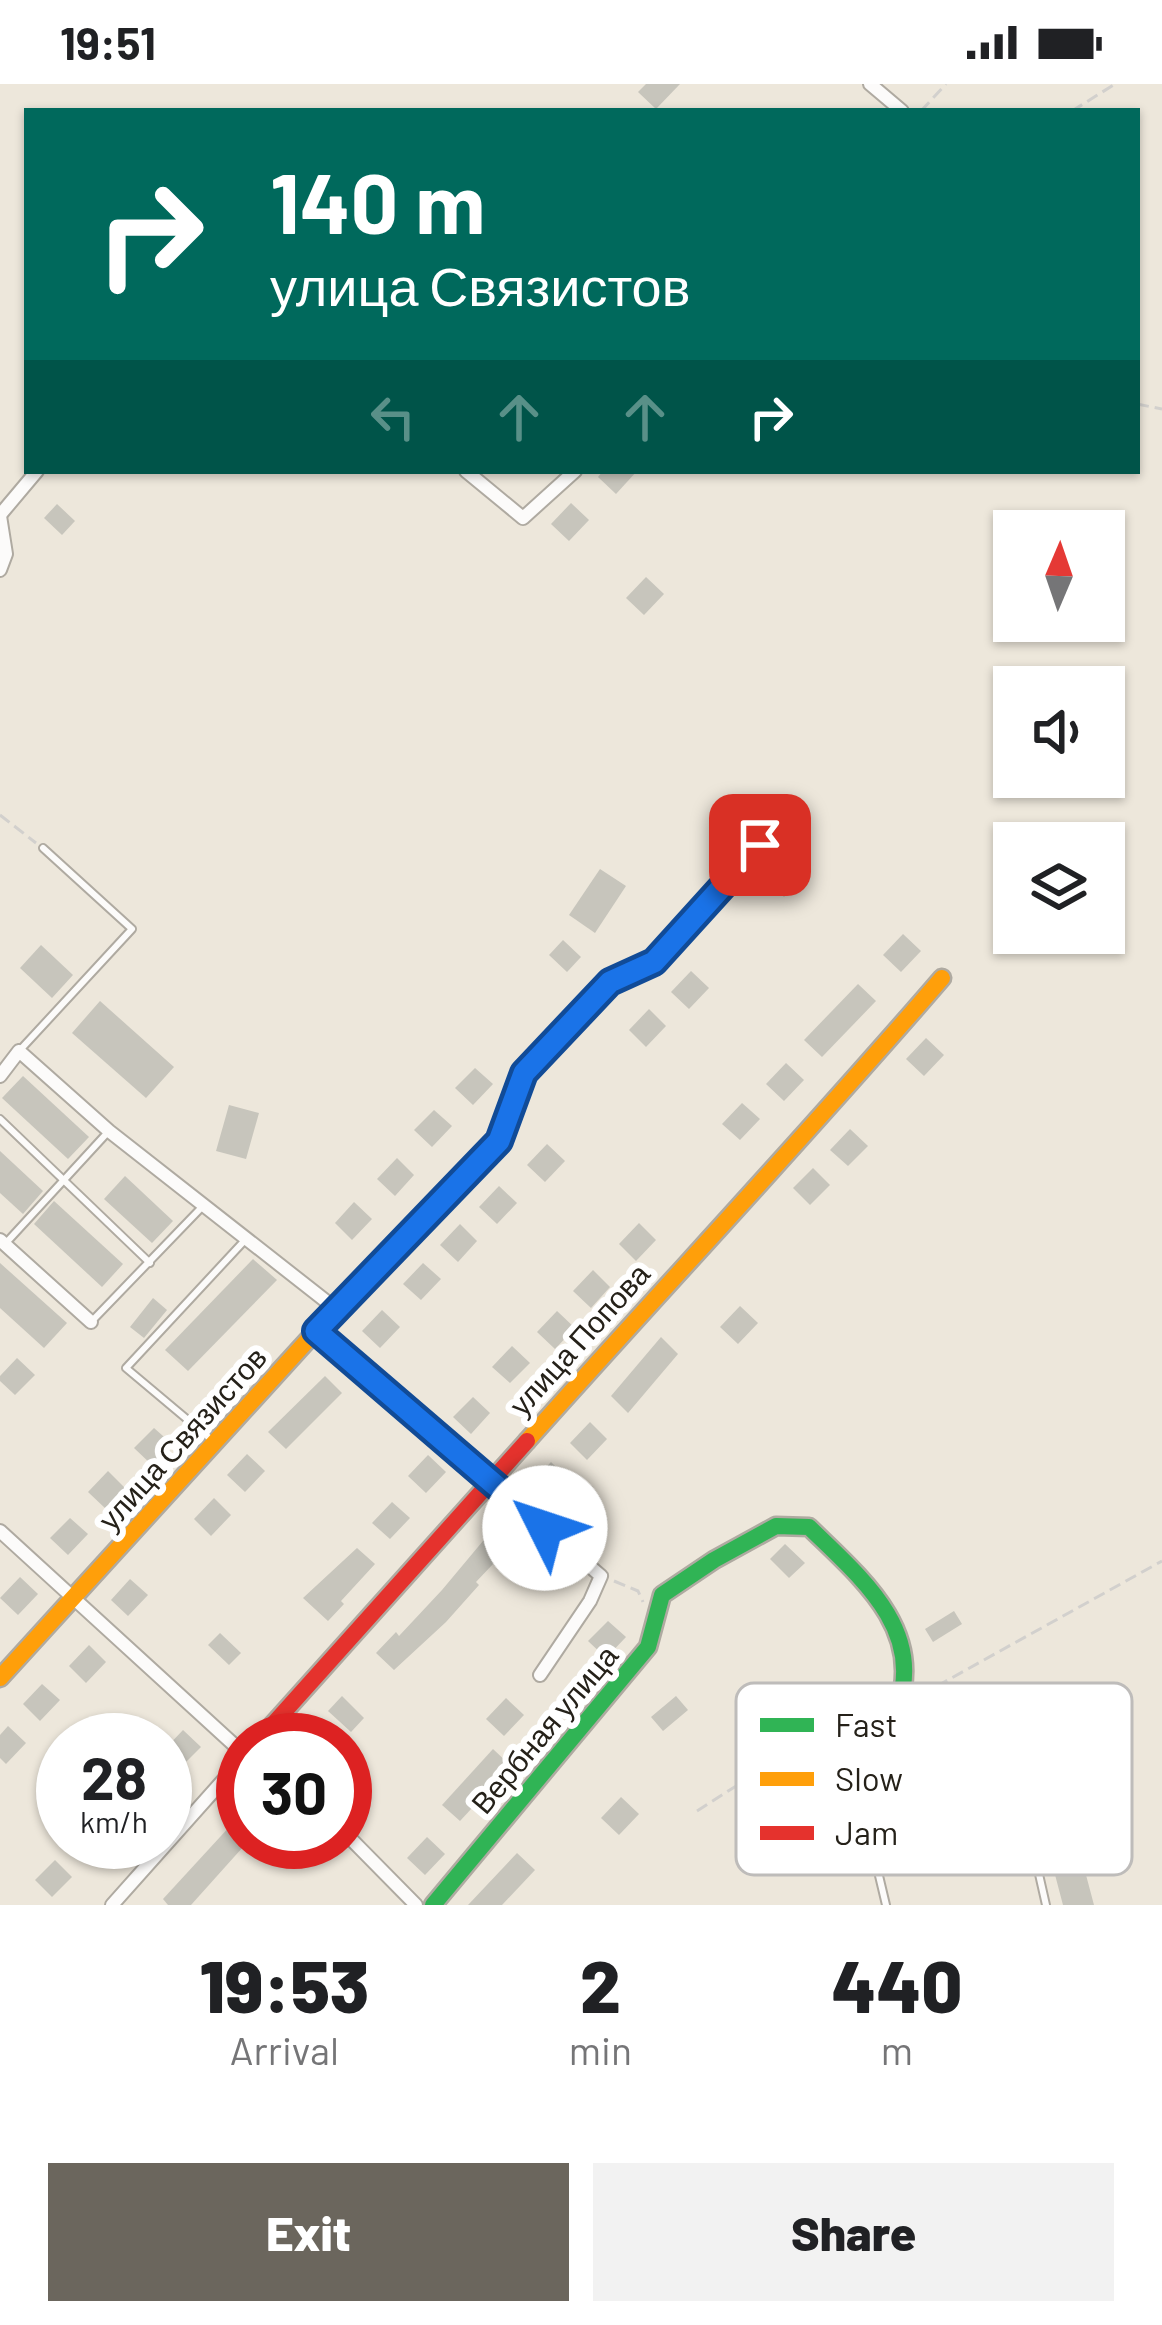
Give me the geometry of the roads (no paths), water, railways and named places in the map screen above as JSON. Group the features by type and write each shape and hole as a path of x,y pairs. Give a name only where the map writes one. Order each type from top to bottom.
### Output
{"street":[{"path":"870,84 898,108"},
{"path":"0,570 6,554 0,515 34,474"},
{"path":"470,474 523,518 572,474"},
{"name":"улица Связистов","path":"0,1678 316,1331 499,1141 524,1073 610,982 654,962 787,816"},
{"name":"улица Попова","path":"283,1713 802,1141 942,978"},
{"path":"0,1076 19,1051 202,1207 336,1310"},
{"path":"3,1242 91,1322"},
{"path":"316,1331 601,1576 590,1601 540,1675"},
{"name":"Вербная улица","path":"433,1905 648,1647 662,1595 714,1559 776,1526 809,1527 853,1571 901,1634 905,1683"},
{"path":"0,1531 216,1730"},
{"path":"112,1905 216,1786"},
{"path":"372,1860 416,1905"}],"lane":[{"path":"19,1051 133,929 43,848"},
{"path":"0,1119 150,1263"},
{"path":"3,1242 109,1131"},
{"path":"91,1322 202,1207"},
{"path":"215,1443 126,1368 246,1239"},
{"path":"879,1875 886,1905"},
{"path":"1039,1875 1046,1905"}]}
